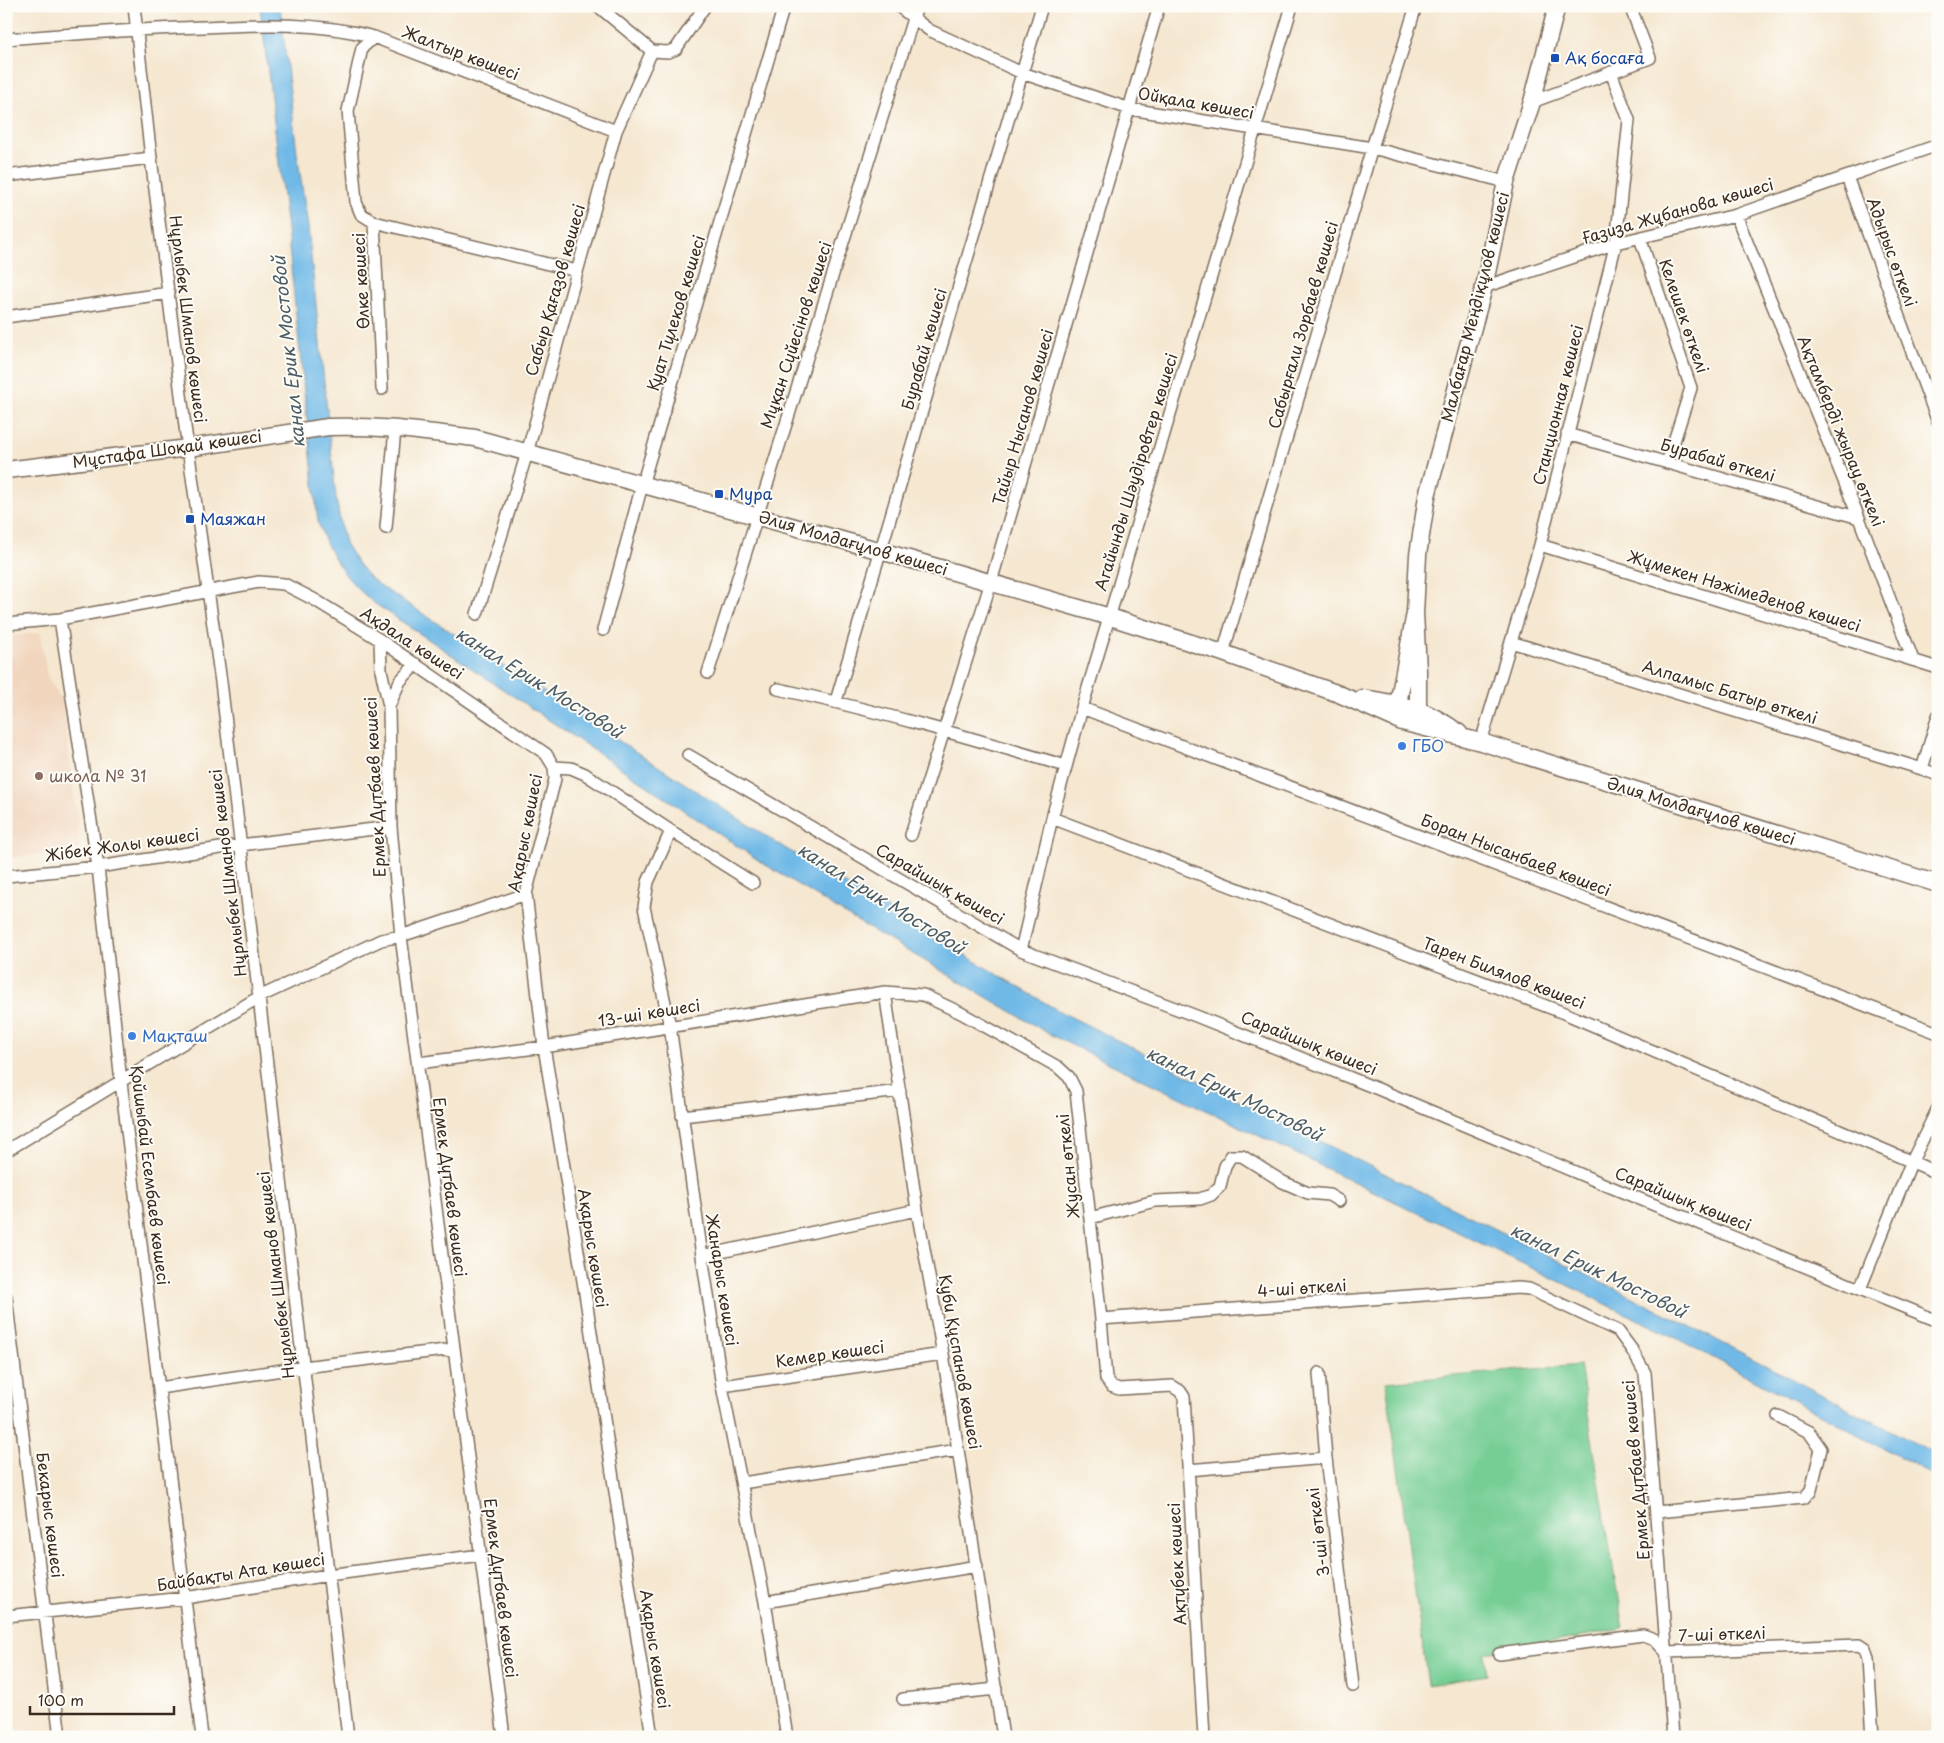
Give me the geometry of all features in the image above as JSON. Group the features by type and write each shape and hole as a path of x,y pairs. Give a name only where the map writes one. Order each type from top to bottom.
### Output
{"main road":[{"name":"Малбағар Меңдіқұлов көшесі","path":"1418,709 1411,669 1418,555 1427,496 1484,287 1506,182 1532,102 1557,6"},
{"name":"Әлия Молдағұлов көшесі","path":"328,427 395,428 475,438 991,582 1224,653 1339,694 1402,722 1473,740 1938,884"},
{"name":"Мұстафа Шоқай көшесi","path":"6,470 188,448 328,427"},
{"name":"Малбағар Меңдіқұлов көшесі","path":"1402,722 1398,714 1398,704 1411,669"},
{"path":"1339,694 1375,695 1388,690 1411,669 1441,719"},
{"name":"Әлия Молдағұлов көшесі","path":"1339,694 1418,709 1441,719 1473,740"},
{"path":"1402,722 1413,718 1418,709"}],"street":[{"name":"Нұрлыбек Шманов көшесі","path":"134,6 151,158 259,997 348,1737"},
{"path":"598,6 652,52 668,52 676,49 705,6"},
{"name":"Қуат Түлеков көшесі","path":"603,630 642,485 784,6"},
{"name":"Ойқала көшесі","path":"898,6 915,12 929,30 1022,73 1130,109 1372,148 1506,182"},
{"name":"Бурабай көшесi","path":"836,701 1042,6"},
{"name":"Тайыр Нысанов көшесi","path":"911,835 991,582 1159,6"},
{"name":"Агайынды Шәудіровтер көшесi","path":"1022,950 1052,818 1082,708 1292,6"},
{"name":"Сабырғали Зорбаев көшесі","path":"1224,653 1372,148 1416,6"},
{"path":"1532,102 1650,58 1630,6"},
{"name":"Мұқан Сүйесінов көшесі","path":"708,673 915,12"},
{"name":"Жалтыр көшесі","path":"6,39 137,29 238,25 289,24 351,31 374,37 616,131"},
{"name":"Өлке көшесі","path":"374,37 362,48 348,111 356,202 361,214 374,222 382,390"},
{"name":"Сабыр Қағазов көшесі","path":"477,614 526,453 616,131 652,52"},
{"name":"Станционная көшесі","path":"1473,740 1512,642 1540,545 1616,243 1629,120 1611,72"},
{"name":"Ғазиза Жұбанова көшесі","path":"1484,287 1616,243 1736,214 1938,146"},
{"path":"6,176 151,158"},
{"name":"Адырыс өткелі","path":"1846,177 1938,422"},
{"name":"Ақтамберді жырау өткелі","path":"1736,214 1859,518 1913,660"},
{"path":"374,222 577,271"},
{"name":"Келешек өткелі","path":"1640,238 1691,388 1667,462"},
{"path":"6,317 169,293"},
{"path":"386,528 395,428"},
{"name":"Бурабай өткелі","path":"1567,434 1859,518"},
{"name":"Жұмекен Нәжімеденов көшесі","path":"1540,545 1938,668"},
{"name":"Ақдала көшесі","path":"6,624 60,619 259,582 284,584 314,600 416,664 546,754 554,767"},
{"name":"Қойшыбай Есембаев көшесі","path":"60,619 98,867 121,1082 202,1737"},
{"name":"Ермек Дүтбаев көшесi","path":"380,640 381,670 389,706 391,827 401,936 504,1737"},
{"name":"Алпамыс Батыр өткелі","path":"1512,642 1938,775"},
{"path":"389,706 400,681 416,664"},
{"path":"778,689 836,701 1066,766"},
{"name":"Боран Нысанбаев көшесі","path":"1082,708 1938,1033"},
{"path":"1922,769 1938,716"},
{"name":"Сарайшық көшесі","path":"688,756 1022,950 1196,1016 1378,1089 1613,1188 1938,1321"},
{"path":"554,767 571,768 586,774 671,832 753,883"},
{"name":"Ақарыс көшесi","path":"554,767 555,779 526,894 544,1047 585,1293 652,1737"},
{"name":"Тарен Билялов көшесі","path":"1052,818 1564,1013 1938,1173"},
{"name":"Жібек Жолы көшесі","path":"6,876 98,867 240,844 391,827"},
{"name":"Жанарыс көшесі","path":"671,832 648,882 644,906 670,1026 722,1386 765,1602 787,1737"},
{"path":"6,1152 259,997 381,940 401,936 526,894"},
{"name":"13-ші көшесi","path":"418,1063 544,1047 884,992"},
{"name":"Куби Құспанов көшесi","path":"884,992 917,1210 943,1354 1003,1737"},
{"name":"Жусан өткелі","path":"884,992 923,995 960,1013 1058,1067 1069,1077 1076,1091 1106,1379 1111,1386 1119,1389 1172,1386 1180,1391"},
{"path":"682,1116 900,1090"},
{"path":"1860,1289 1911,1163 1938,1108"},
{"path":"1090,1218 1155,1201 1200,1199 1211,1195 1220,1186 1225,1166 1232,1156 1242,1156 1283,1182 1308,1193 1329,1195 1339,1201"},
{"path":"702,1256 917,1210"},
{"name":"Ермек Дүтбаев көшесi","path":"1504,1289 1529,1289 1618,1331 1632,1350 1645,1373 1673,1737"},
{"name":"4-шi өткелi","path":"1101,1319 1504,1289"},
{"name":"Бекарыс көшесі","path":"6,1297 60,1737"},
{"path":"159,1388 303,1366 454,1349"},
{"name":"Кемер көшесі","path":"722,1386 943,1354"},
{"name":"3-шi өткелi","path":"1320,1373 1326,1458 1353,1686"},
{"name":"Ақтүбек көшесi","path":"1180,1391 1184,1397 1204,1737"},
{"path":"1656,1512 1804,1498 1808,1495 1811,1490 1821,1449 1809,1432 1778,1416"},
{"path":"742,1483 958,1450"},
{"path":"1188,1470 1326,1458"},
{"name":"Байбақты Ата көшесі","path":"6,1616 185,1598 328,1575 481,1555"},
{"path":"765,1602 977,1566"},
{"name":"7-шi өткелi","path":"1499,1654 1644,1635 1654,1639 1666,1652 1859,1646 1865,1649 1868,1658 1873,1737"},
{"path":"903,1699 996,1688"}],"shaded area":[{"name":"школа № 31","path":"40,633 47,676 63,703 80,849 6,858 6,636"}],"green space":[{"path":"1580,1365 1623,1629 1484,1653 1487,1675 1428,1685 1386,1382"}],"water":[{"name":"канал Ерик Мостовой","path":"260,6 280,6 297,153 308,227 336,498 345,543 369,577 778,844 1059,1011 1682,1322 1938,1455 1938,1477 1672,1336 1051,1035 850,917 761,862 374,603 355,585 333,557 318,522 287,229"}],"place":[{"name":"Ақ босаға","path":"1555,58"},
{"name":"Мура","path":"719,494"},
{"name":"Маяжан","path":"190,519"},
{"name":"ГБО","path":"1402,746"},
{"name":"школа № 31","path":"39,776"},
{"name":"Мақташ","path":"132,1036"}]}
